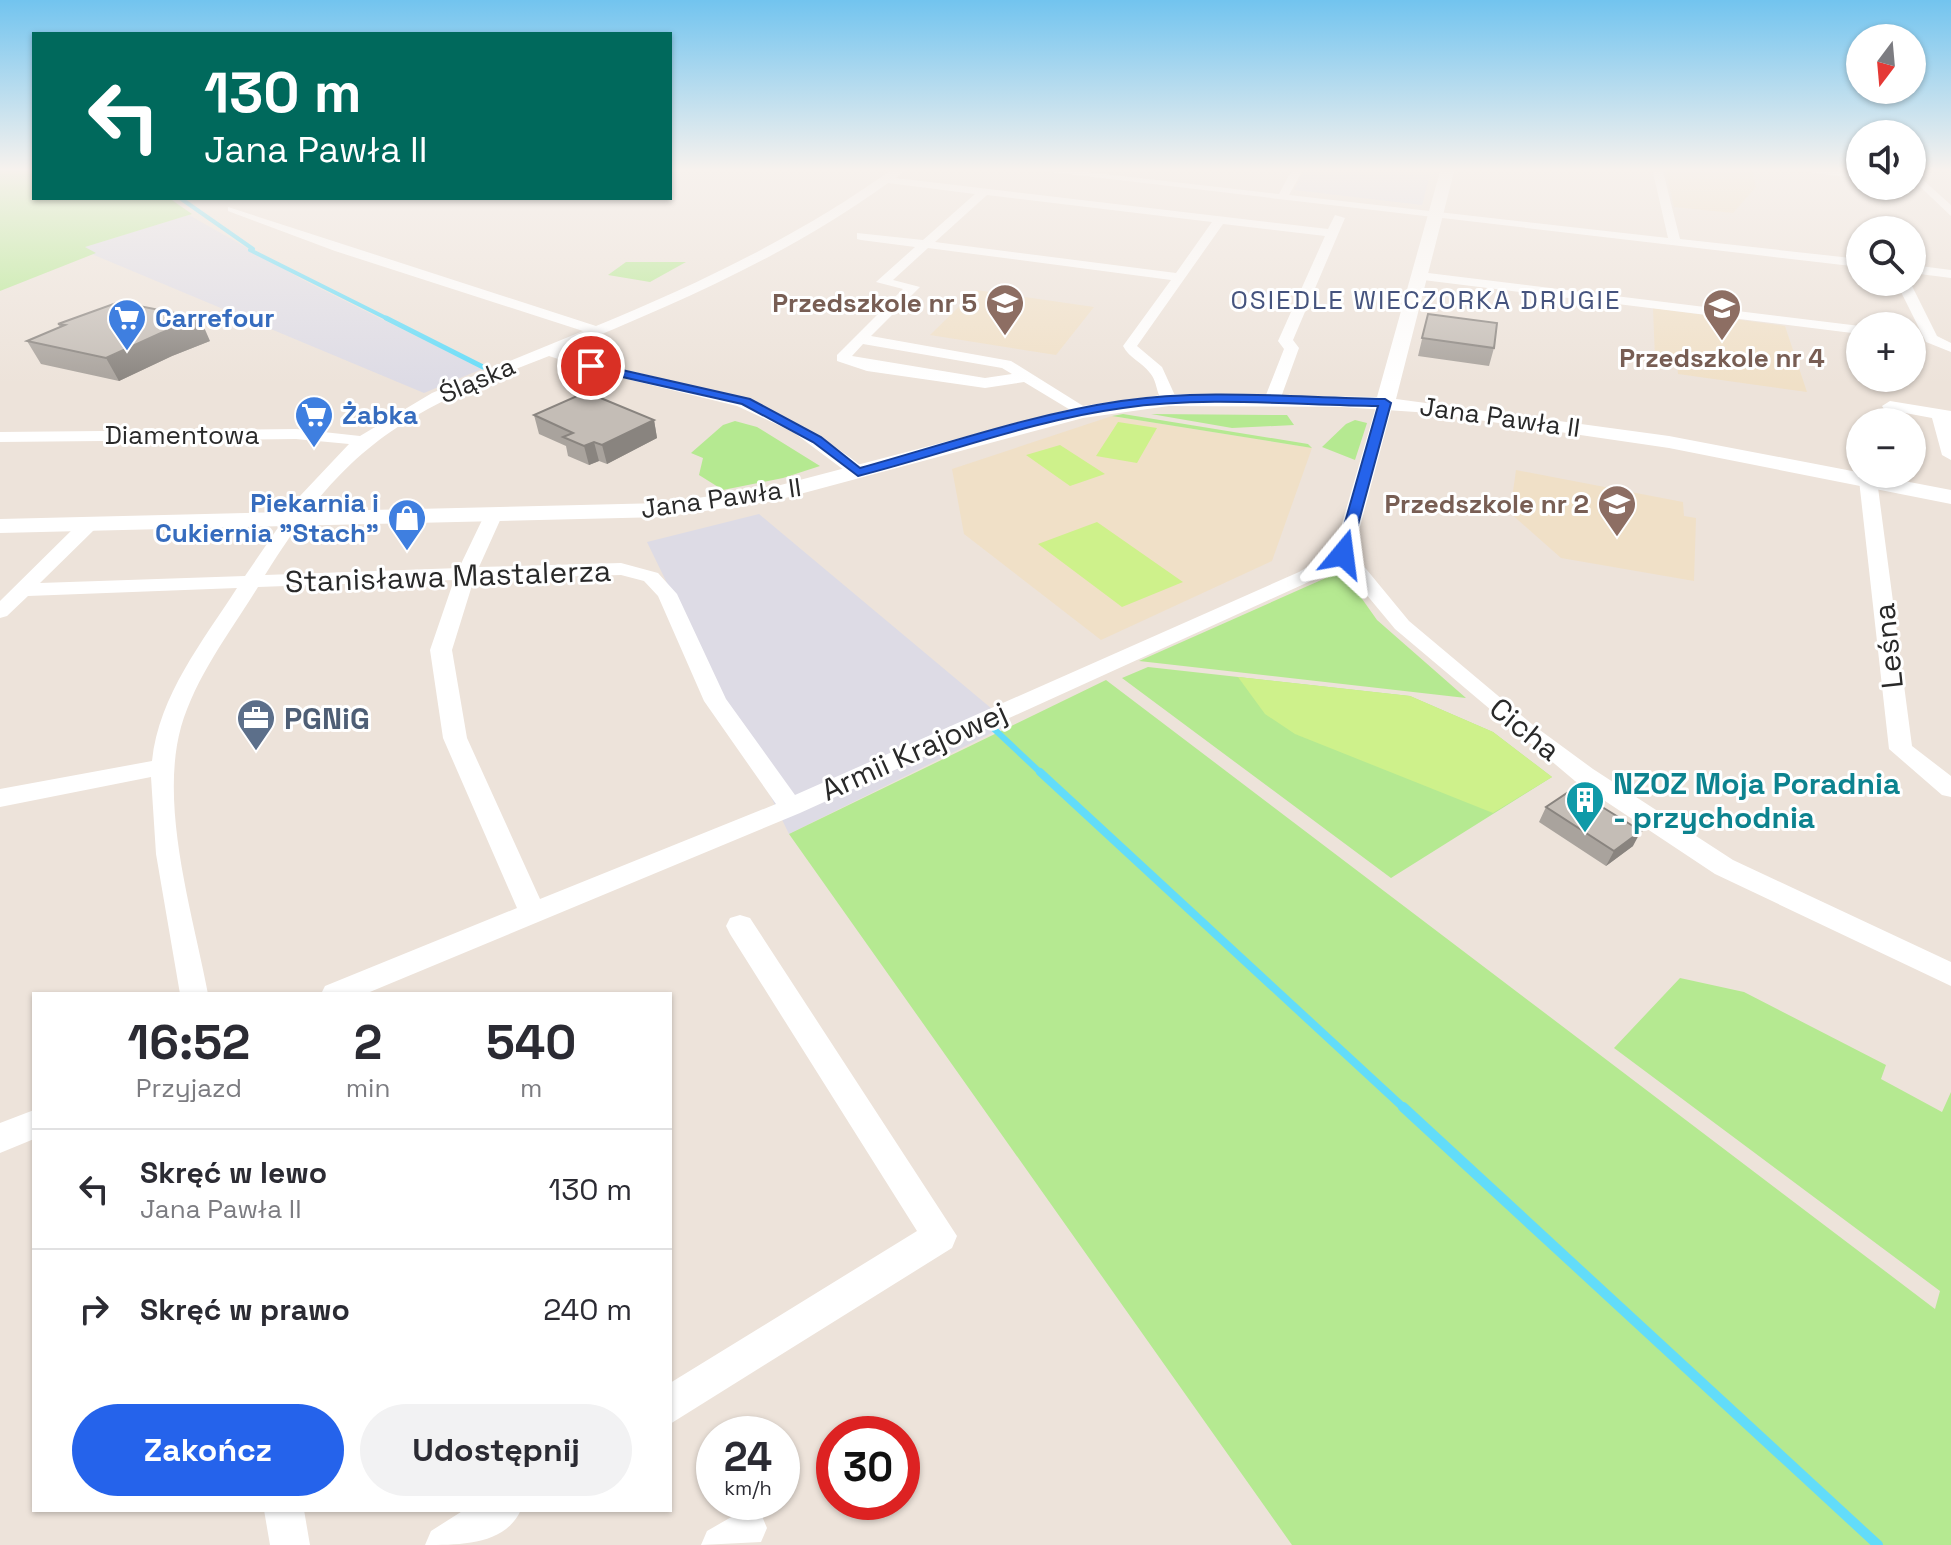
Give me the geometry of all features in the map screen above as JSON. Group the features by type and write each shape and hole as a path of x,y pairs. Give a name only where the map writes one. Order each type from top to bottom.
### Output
{"street":[{"path":"317,240 597,331"},
{"name":"Śląska","path":"194,992 168,841 163,767 174,717 186,686 318,485 364,441 420,405 597,331 739,267 789,240"},
{"path":"891,240 1179,277"},
{"path":"931,240 883,282 913,287 842,358 867,366 985,383 1026,377"},
{"path":"1169,400 1157,370 1136,356 1130,346 1205,240"},
{"path":"1272,400 1292,348 1285,341 1330,240"},
{"path":"1343,554 1429,240"},
{"path":"1649,240 1846,261"},
{"path":"1104,254 1188,264"},
{"path":"1926,271 1951,274"},
{"path":"1420,276 1846,328"},
{"path":"1910,296 1931,339"},
{"path":"1926,338 1951,348"},
{"path":"860,339 989,359 1026,377 1082,412"},
{"path":"548,351 576,361 746,401 817,439 858,472"},
{"name":"Jana Pawła II","path":"0,526 663,510 774,494 1082,412 1169,400 1385,403 1598,431 1846,476"},
{"path":"1890,406 1947,416 1951,455"},
{"name":"Diamentowa","path":"0,437 296,434 364,441"},
{"name":"Leśna","path":"1869,488 1901,749 1951,789"},
{"name":"Jana Pawła II","path":"1907,488 1951,497"},
{"path":"493,516 465,575 441,650 455,738 533,914"},
{"path":"0,612 88,525"},
{"name":"Armii Krajowej","path":"340,992 791,807 1306,576 1343,554"},
{"name":"Cicha","path":"1343,554 1402,625 1525,730 1584,775 1724,867 1951,975"},
{"name":"Stanisława Mastalerza","path":"21,590 621,569 651,577 667,594 715,701 791,807"},
{"path":"0,798 163,767"},
{"path":"672,1404 940,1236 740,926"},
{"path":"0,1138 32,1125"},
{"path":"284,1512 290,1545"},
{"path":"445,1545 498,1512"}],"shaded area":[{"path":"107,240 233,240 305,281 482,369 424,393 94,255 84,247"},
{"path":"976,290 1094,307 1056,355 930,335"},
{"name":"Przedszkole nr 4","path":"1653,308 1785,326 1807,392 1678,374 1677,362 1655,359"},
{"path":"1112,416 1312,448 1272,561 1101,640 964,534 952,469"},
{"name":"Przedszkole nr 2","path":"1516,470 1683,502 1684,516 1696,518 1694,581 1561,558 1510,513"},
{"path":"759,514 1010,724 789,834 647,542"}],"green space":[{"path":"0,240 107,240 85,247 96,253 0,291"},
{"path":"626,262 686,262 650,282 608,275"},
{"path":"1123,414 1308,444 1312,448 1112,416"},
{"path":"1151,414 1287,415 1294,425 1232,428"},
{"path":"1355,420 1367,423 1355,460 1322,447 1346,424"},
{"path":"735,421 757,427 820,466 783,478 723,490 699,475 703,458 691,453 723,425"},
{"path":"1118,422 1157,428 1137,463 1096,456"},
{"path":"1060,445 1105,474 1070,486 1026,455"},
{"path":"1097,522 1183,582 1122,607 1038,544"},
{"path":"1337,573 1348,579 1377,620 1466,698 1139,661"},
{"path":"1148,667 1410,696 1493,732 1552,777 1391,878 1122,678"},
{"path":"1238,677 1410,696 1493,732 1552,777 1493,813 1295,734 1265,714"},
{"path":"1106,680 1935,1309 1940,1291 1614,1048 1680,978 1744,992 1886,1065 1881,1079 1942,1112 1951,1092 1951,1545 1292,1545 789,834"}],"building":[{"path":"119,302 200,318 106,358 27,341 65,325 58,324"},
{"path":"1428,314 1497,323 1494,348 1422,338"},
{"path":"586,392 654,420 602,445 594,442 584,446 563,437 573,433 534,415"},
{"path":"1573,789 1641,831 1614,851 1546,807"}],"waterway":[{"path":"240,240 253,249 250,250 386,318"},
{"path":"386,318 390,320"},
{"path":"386,318 483,367"},
{"path":"993,728 1042,774"},
{"path":"1040,772 1405,1109"},
{"path":"1403,1107 1878,1545"}],"place":[{"name":"Przedszkole nr 5","path":"1005,337"},
{"name":"Przedszkole nr 4","path":"1722,342"},
{"name":"Carrefour","path":"127,352"},
{"name":"Żabka","path":"314,449"},
{"name":"Przedszkole nr 2","path":"1617,538"},
{"name":"Piekarnia i Cukiernia \"Stach\"","path":"407,552"},
{"name":"PGNiG","path":"256,752"},
{"name":"NZOZ Moja Poradnia - przychodnia","path":"1585,834"}],"district":[{"name":"OSIEDLE WIECZORKA DRUGIE","path":"1426,300"}],"route":[{"path":"591,366 746,401 817,439 858,472 1082,412 1146,401 1219,399 1385,403 1343,554"}]}
